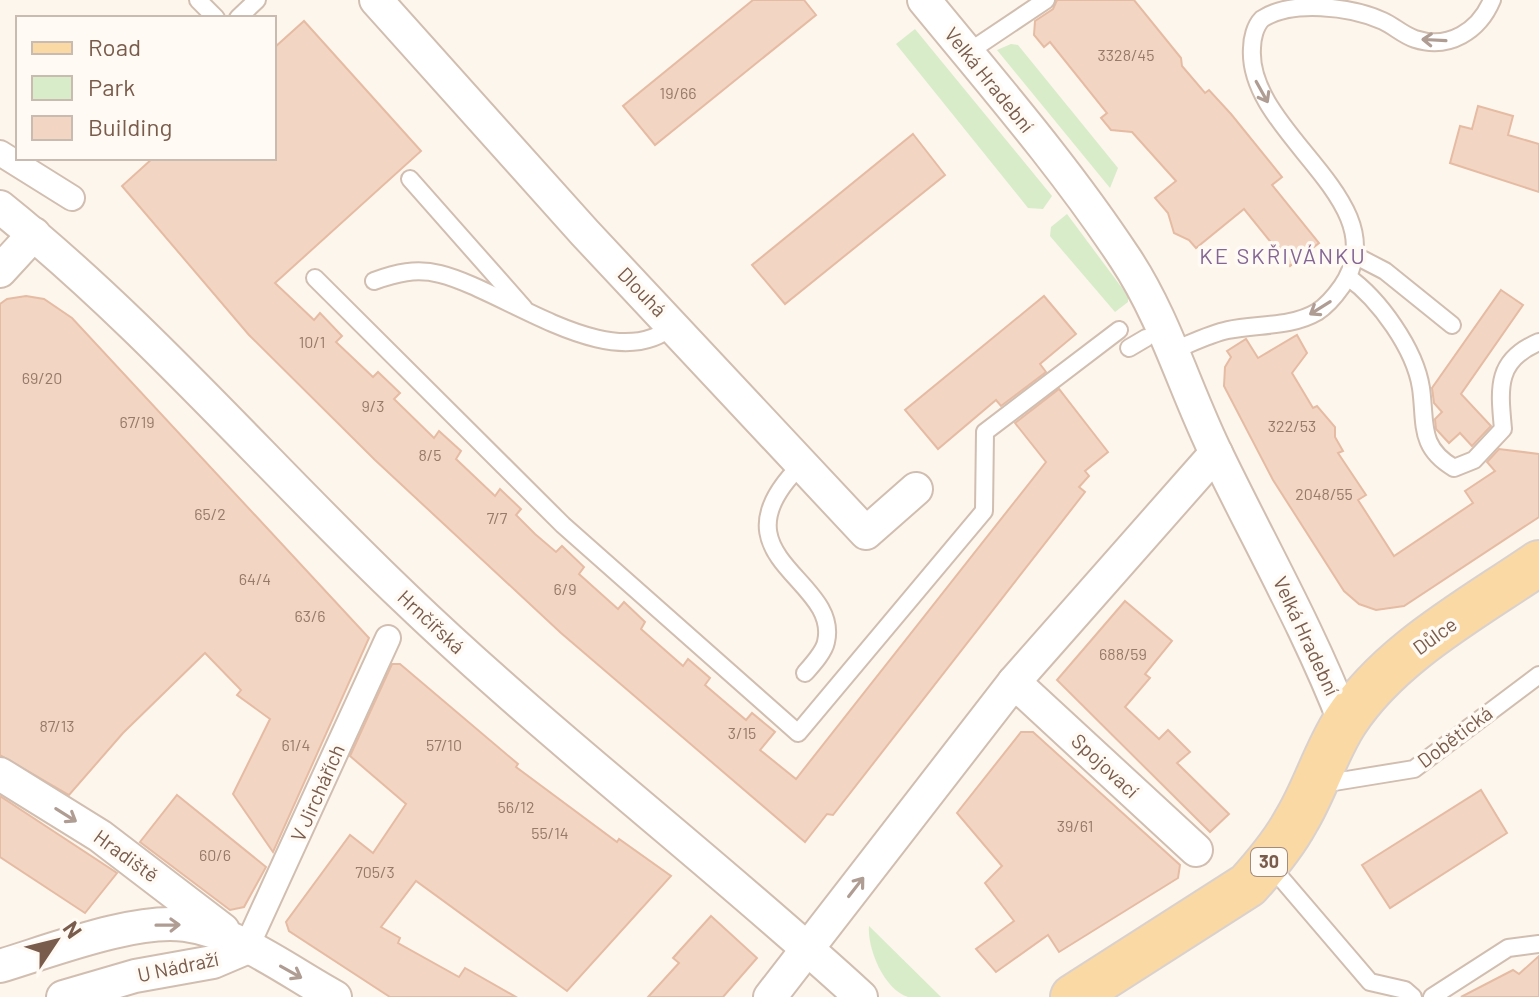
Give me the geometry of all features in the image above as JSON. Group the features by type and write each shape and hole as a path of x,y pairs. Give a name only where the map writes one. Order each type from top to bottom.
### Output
{"main road":[{"name":"Důlce","path":"1345,723 1394,667 1539,563"},
{"name":"30","path":"1073,997 1238,892 1268,863 1297,821 1345,723"},
{"name":"30","path":"1109,997 1141,956"}],"street":[{"name":"Dlouhá","path":"376,0 585,233 866,533 916,489"},
{"name":"Velká Hradební","path":"924,0 1049,155 1126,259 1159,345 1299,618 1345,723"},
{"path":"0,153 72,198"},
{"name":"Hrnčířská","path":"0,207 76,269 405,599 584,760 809,949 861,997"},
{"path":"0,271 34,234"},
{"path":"770,997 1014,682 1216,453"},
{"name":"V Jirchářích","path":"246,948 388,638"},
{"name":"Spojovací","path":"1014,682 1196,850"},
{"name":"Hradiště","path":"0,774 100,836 246,948"},
{"name":"U Nádraží","path":"0,966 141,926 185,925 246,948 335,997"},
{"name":"U Nádraží","path":"63,997 135,976 213,962 246,948"}],"lane":[{"path":"198,0 214,16"},
{"path":"240,16 257,0"},
{"path":"967,53 1046,0"},
{"path":"1129,348 1298,320 1315,313 1331,301 1348,277 1356,256 1357,238 1346,209 1255,82 1252,38 1262,20 1292,3 1343,7 1383,21 1415,39 1445,42 1471,33 1492,0"},
{"path":"410,179 528,312"},
{"path":"1356,256 1385,271 1452,325"},
{"path":"374,281 404,270 441,274 594,337 634,345 659,338 674,325"},
{"path":"1348,277 1365,289 1387,314 1418,379 1426,438 1439,459 1454,468 1474,460 1503,429 1501,378 1516,351 1539,342"},
{"path":"315,278 563,525 798,733 984,511 985,432 1119,330"},
{"path":"802,464 782,485 768,515 768,532 780,559 818,605 826,627 826,643 805,673"},
{"name":"Dobětická","path":"1314,785 1414,769 1539,675"},
{"path":"1268,863 1368,989 1405,990 1413,997"},
{"path":"1432,997 1508,948 1539,944"}],"green space":[{"path":"915,29 1052,196 1043,209 1028,208 896,44"},
{"path":"1011,44 1018,45 1118,168 1110,188 997,50"},
{"path":"1067,214 1128,296 1128,302 1115,312 1050,236 1051,227"},
{"path":"869,926 941,997 908,997 899,993 885,977 874,956"}],"building":[{"path":"753,0 804,0 816,15 655,145 623,106"},
{"path":"1057,0 1134,0 1181,58 1182,66 1205,93 1209,90 1231,114 1282,177 1272,185 1319,243 1290,266 1244,209 1196,248 1189,240 1174,233 1168,213 1155,198 1176,181 1132,132 1111,130 1101,118 1107,113 1050,42 1044,47 1034,35 1035,21 1053,9"},
{"path":"304,21 421,151 275,283 314,320 320,313 342,336 336,342 373,377 378,372 400,393 394,399 434,438 439,431 461,451 456,459 495,496 500,489 521,509 516,515 535,534 556,552 562,546 584,567 579,574 599,592 618,609 624,602 645,622 641,629 683,666 688,659 710,678 705,685 746,720 752,713 775,732 760,750 796,779 1046,462 1015,423 1059,389 1108,452 1085,471 1089,476 1079,487 1085,492 833,815 827,814 805,842 561,633 375,460 249,335 122,186 151,160 276,160 276,46"},
{"path":"1478,106 1513,116 1508,135 1539,144 1539,192 1450,163 1460,126 1472,129"},
{"path":"913,134 945,175 785,304 752,265"},
{"path":"1501,290 1523,305 1461,394 1491,426 1472,446 1460,433 1449,443 1436,429 1435,419 1442,412 1434,403 1432,388"},
{"path":"26,296 44,299 72,318 369,638 273,852 233,794 270,719 237,695 241,690 205,653 123,733 69,795 0,755 0,304 7,299"},
{"path":"1044,296 1076,334 1040,364 1046,372 1001,406 996,400 938,449 905,410"},
{"path":"1297,335 1307,353 1292,373 1313,408 1317,406 1335,427 1335,437 1343,451 1338,453 1366,495 1358,500 1394,556 1473,503 1465,491 1495,471 1487,462 1499,449 1539,454 1539,517 1404,606 1376,610 1359,604 1344,591 1273,480 1224,386 1225,367 1231,357 1227,351 1246,339 1258,358"},
{"path":"1125,601 1172,641 1145,674 1150,678 1125,707 1159,739 1168,730 1190,752 1177,763 1229,814 1210,832 1057,680"},
{"path":"392,664 400,664 518,764 516,767 617,842 619,839 671,876 567,991 416,881 381,927 400,938 398,943 459,977 465,968 516,997 390,997 289,931 286,922 350,835 373,853 406,804 350,756"},
{"path":"1021,732 1033,732 1180,865 1178,878 1059,952 1048,935 996,972 976,949 1014,921 985,883 1002,866 957,813"},
{"path":"1481,790 1507,833 1390,908 1362,865"},
{"path":"177,795 266,867 244,907 230,910 140,842"},
{"path":"0,796 117,873 85,913 0,857"},
{"path":"711,916 757,958 723,997 648,997 679,963 673,958"},
{"path":"1539,956 1539,997 1461,997 1513,970 1519,974"}],"district":[{"name":"KE SKŘIVÁNKU","path":"1283,256"}]}
